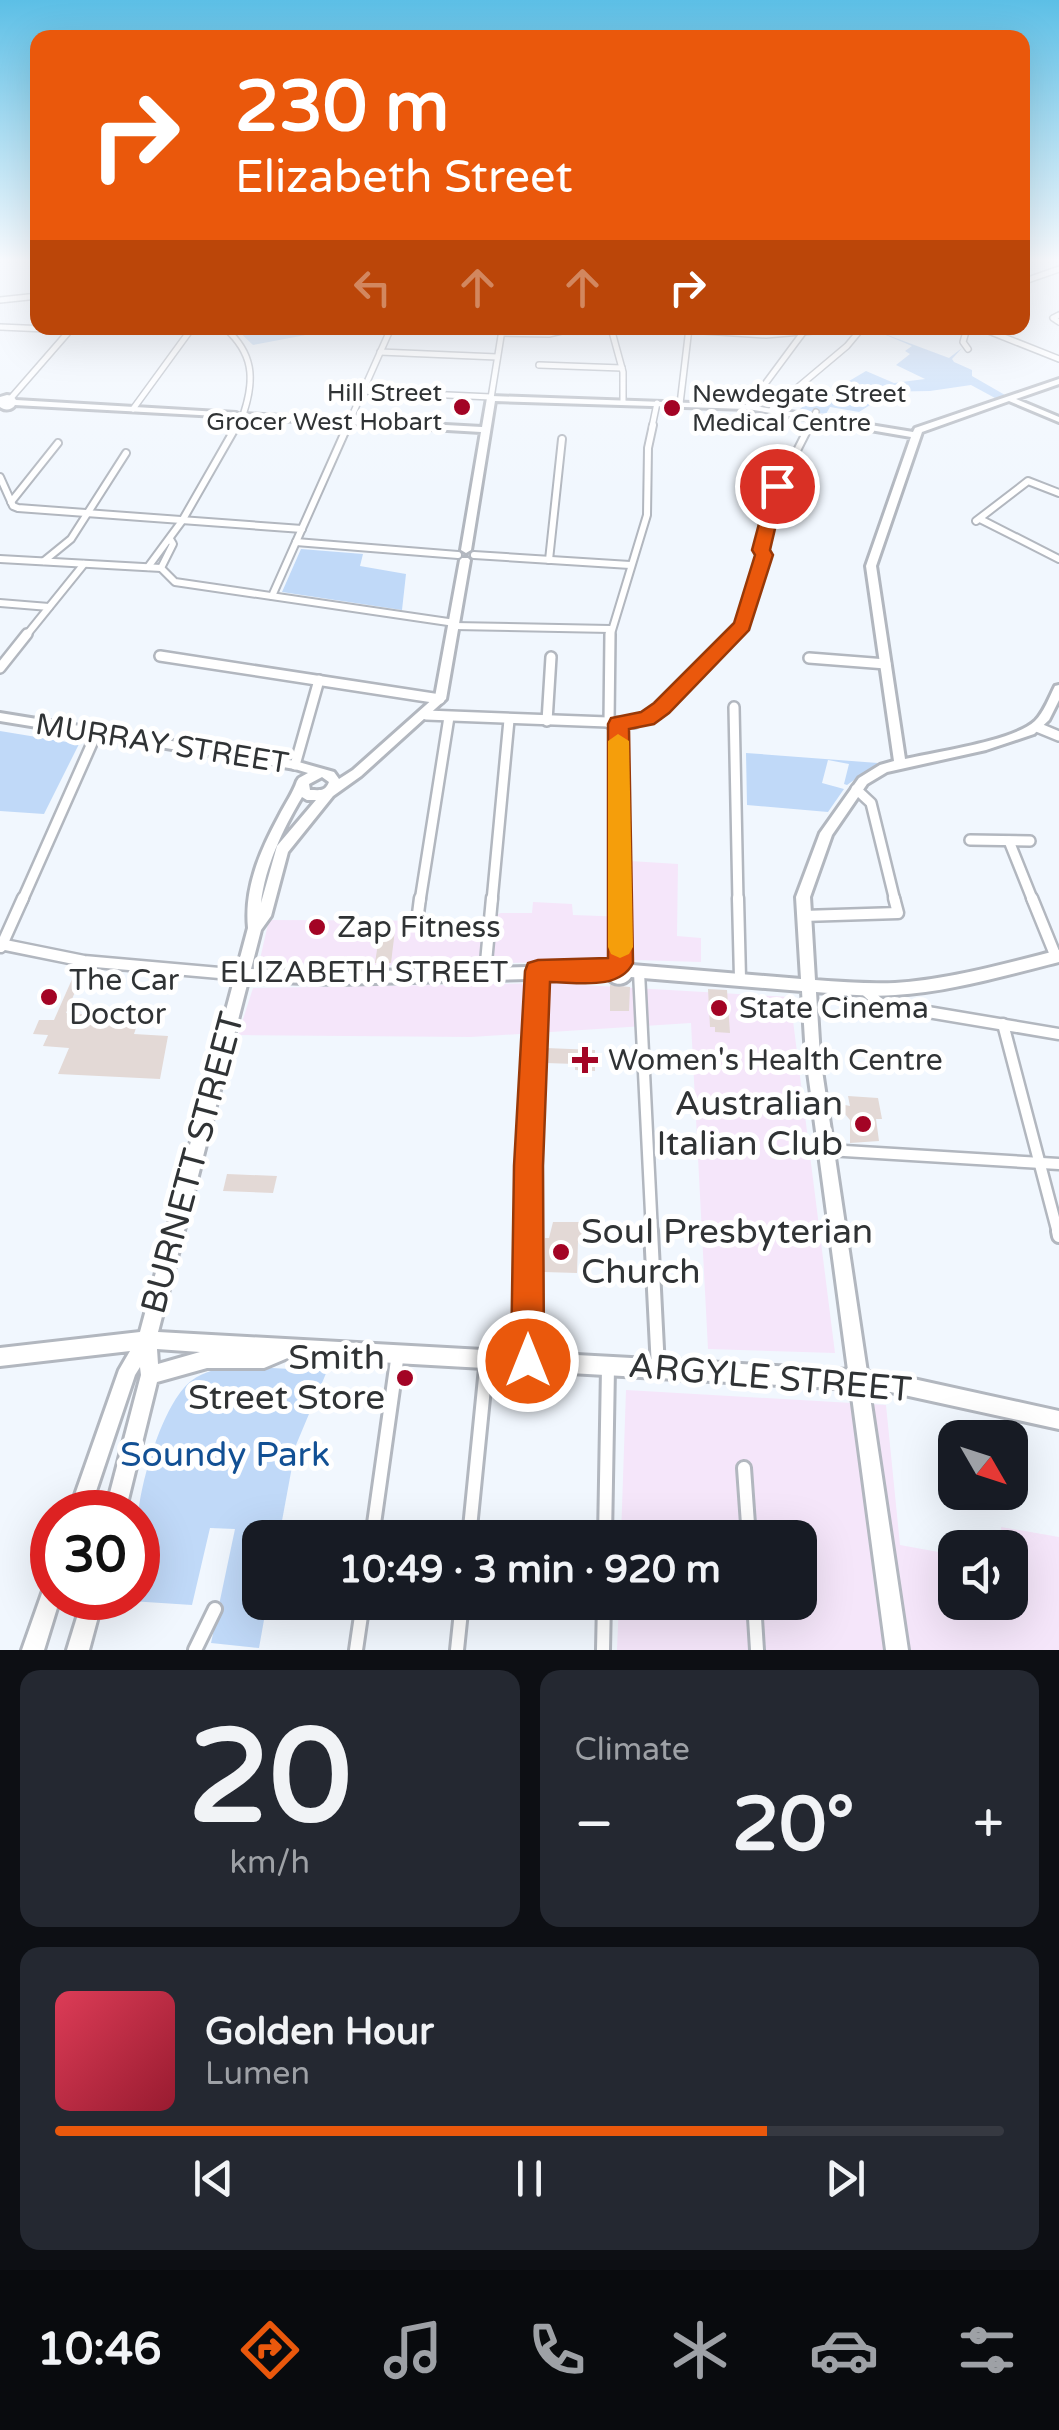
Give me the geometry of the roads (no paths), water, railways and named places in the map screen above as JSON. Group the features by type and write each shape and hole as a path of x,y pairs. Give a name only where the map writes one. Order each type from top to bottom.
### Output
{"street":[{"path":"4,402 65,336"},
{"path":"133,409 186,336"},
{"path":"148,567 182,521 242,416 252,390 253,366 244,346 233,336"},
{"path":"272,596 387,336"},
{"path":"160,656 440,699 501,336"},
{"path":"614,336 622,368 622,402"},
{"path":"680,404 688,336"},
{"path":"748,406 800,336"},
{"path":"772,409 855,336"},
{"path":"963,347 965,336"},
{"path":"998,336 1059,358"},
{"path":"380,352 497,358"},
{"path":"539,365 622,368"},
{"path":"361,390 748,406 814,414 898,432 919,431 1059,382"},
{"path":"1008,398 1059,420"},
{"path":"4,402 486,430"},
{"path":"657,403 648,448 647,516 610,629 625,969 658,1368"},
{"path":"426,714 614,723 646,718 662,708 743,626 783,479 814,414"},
{"path":"900,763 886,664 890,656 881,557 920,446 919,431"},
{"path":"549,560 562,439"},
{"path":"11,502 58,443"},
{"path":"44,560 71,539 126,453"},
{"path":"0,476 11,502 18,508 302,529"},
{"path":"1058,491 1031,480 981,521 1059,558"},
{"path":"161,568 173,544 170,539"},
{"path":"296,542 630,566"},
{"path":"0,559 161,568 175,582 454,625 610,629"},
{"path":"0,668 84,564"},
{"path":"0,603 49,607"},
{"path":"548,721 551,657"},
{"path":"809,658 886,664"},
{"path":"295,765 319,680"},
{"path":"897,1650 806,985 806,883 818,850 856,789 871,775 900,763 986,746 1038,727 1059,689"},
{"name":"BURNETT STREET","path":"254,928 264,916 282,850 330,792 440,699"},
{"path":"734,707 740,978"},
{"path":"418,914 450,717"},
{"name":"MURRAY STREET","path":"0,720 288,772 298,776 302,785"},
{"path":"485,973 510,720"},
{"path":"1038,727 1059,736"},
{"path":"1,946 95,736"},
{"name":"MURRAY STREET","path":"95,736 326,773"},
{"path":"326,773 334,780 330,792 311,796 302,785 310,775 365,763"},
{"name":"BURNETT STREET","path":"87,1490 128,1370 147,1340 254,928 252,916 271,846 302,785"},
{"path":"803,916 898,913 871,803 856,789"},
{"path":"970,840 1030,841"},
{"path":"1009,841 1058,957"},
{"name":"ELIZABETH STREET","path":"1,946 84,961 242,974 336,978 625,969 865,990 900,989 984,975 1058,957"},
{"path":"528,1361 528,1166 538,971"},
{"path":"865,990 880,1004 1059,1034"},
{"path":"1002,1024 1059,1236"},
{"path":"828,1150 1059,1164"},
{"name":"BURNETT STREET","path":"121,1490 150,1375 147,1340"},
{"name":"ARGYLE STREET","path":"0,1357 147,1340 295,1346 860,1380 920,1389 1059,1420"},
{"path":"150,1375 207,1359 264,1358 295,1346"},
{"path":"375,1520 398,1354"},
{"path":"471,1520 488,1358"},
{"path":"605,1520 608,1365"},
{"path":"744,1468 748,1520"},
{"path":"195,1650 215,1609"},
{"path":"33,1650 43,1620"},
{"path":"78,1650 87,1620"},
{"path":"356,1650 360,1620"},
{"path":"457,1650 460,1620"},
{"path":"603,1650 604,1620"},
{"path":"755,1620 757,1650"}],"place":[{"name":"Hill Street Grocer West Hobart","path":"462,407"},
{"name":"Newdegate Street Medical Centre","path":"672,408"},
{"name":"Zap Fitness","path":"317,927"},
{"name":"The Car Doctor","path":"49,997"},
{"name":"State Cinema","path":"719,1008"},
{"name":"Women's Health Centre","path":"585,1060"},
{"name":"Australian Italian Club","path":"863,1124"},
{"name":"Soul Presbyterian Church","path":"561,1252"},
{"name":"Smith Street Store","path":"405,1378"}],"park label":[{"name":"Soundy Park","path":"225,1455"}]}
